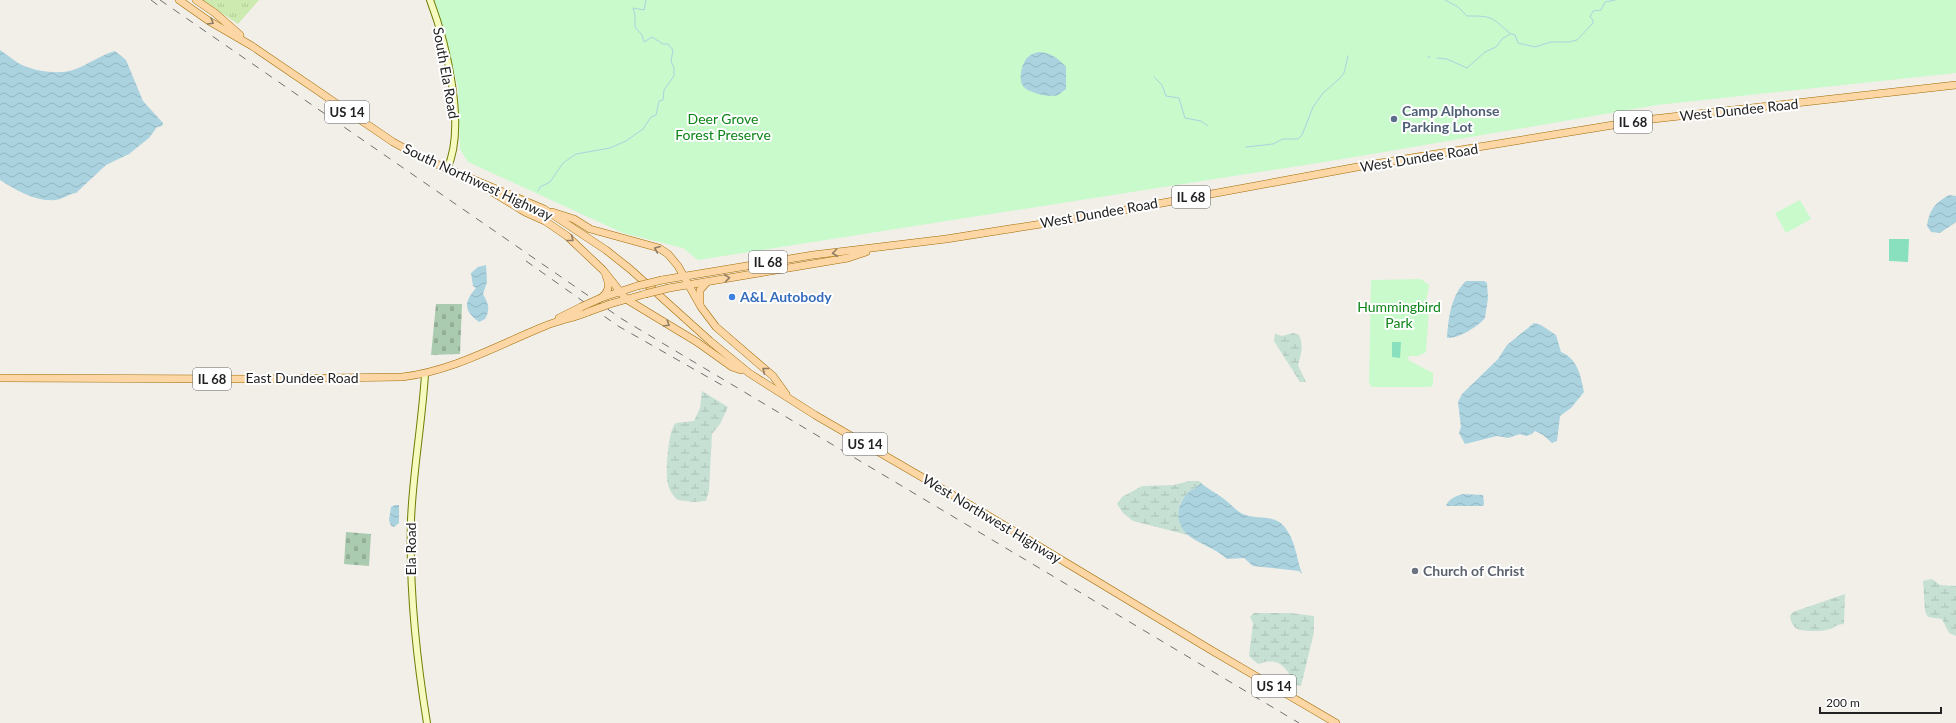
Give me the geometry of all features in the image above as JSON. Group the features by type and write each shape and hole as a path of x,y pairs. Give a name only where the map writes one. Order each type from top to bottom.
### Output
{"main road":[{"name":"South Northwest Highway","path":"179,0 209,21 252,46 392,142 422,158 544,209 606,250 635,273 660,297"},
{"name":"South Northwest Highway","path":"196,0 216,13 252,46"},
{"name":"South Ela Road","path":"430,0 444,41 455,113 454,154 447,169"},
{"name":"West Dundee Road","path":"620,292 637,286 683,276 813,255 884,247 1092,216 1361,167 1644,120 1956,85"},
{"path":"465,176 562,233 581,247 603,270 626,299 697,342 732,366 750,373"},
{"path":"544,209 574,219 590,229 659,248 668,254 701,307 716,326 773,376 790,399"},
{"name":"West Dundee Road","path":"626,299 688,284 848,258 884,247"},
{"path":"601,298 606,294 609,284 603,270"},
{"path":"701,307 699,293 702,286 707,282"},
{"name":"East Dundee Road","path":"546,326 581,307 601,298 620,292"},
{"name":"West Northwest Highway","path":"660,297 710,341 750,373 790,399 1336,723"},
{"name":"East Dundee Road","path":"0,378 317,379 402,377 425,374 461,362 546,326 626,299"},
{"name":"Ela Road","path":"425,374 413,484 411,544 412,607 427,723"}],"green space":[{"path":"202,0 259,0 238,24"},
{"name":"Deer Grove Forest Preserve","path":"434,0 1956,0 1956,73 1657,105 1349,158 698,260 683,248 623,233 468,162 460,149 458,87"},
{"path":"1800,200 1811,219 1786,233 1775,213"},
{"path":"1889,239 1909,239 1908,262 1889,261"},
{"name":"Hummingbird Park","path":"1421,279 1429,285 1426,304 1429,309 1426,352 1418,356 1409,356 1408,360 1433,373 1433,385 1430,387 1372,387 1369,383 1371,280"},
{"path":"436,304 462,304 460,354 431,355"},
{"path":"1293,333 1299,335 1301,339 1302,350 1298,365 1306,382 1300,382 1274,341 1275,334 1282,336"},
{"path":"1392,342 1401,342 1400,358 1392,357"},
{"path":"702,391 728,407 720,424 712,434 709,491 706,501 693,502 678,500 670,491 667,479 669,442 673,427 676,423 694,421 700,408"},
{"path":"1189,481 1199,481 1202,483 1187,494 1180,505 1180,519 1188,535 1133,521 1123,513 1117,504 1122,497 1142,486 1174,485"},
{"path":"346,532 371,534 369,566 344,564"},
{"path":"1932,579 1940,585 1956,586 1956,636 1949,633 1942,619 1928,617 1925,611 1923,581"},
{"path":"1845,594 1844,624 1823,631 1804,631 1797,629 1791,621 1790,616 1793,612"},
{"path":"1254,613 1290,613 1314,616 1314,632 1301,686 1296,685 1282,665 1272,662 1258,664 1249,656 1253,623 1250,617"}],"water":[{"path":"0,50 24,66 52,72 73,70 115,51 126,60 143,101 163,123 162,126 157,127 149,138 129,154 106,165 76,193 61,199 48,200 33,197 13,188 0,180"},
{"path":"1039,52 1054,56 1066,67 1066,89 1058,95 1050,96 1034,93 1023,86 1021,71 1024,63 1029,56"},
{"path":"1949,195 1956,196 1956,222 1940,233 1931,232 1927,226 1931,211 1936,204"},
{"path":"486,265 487,282 483,294 487,303 488,312 485,319 479,322 470,314 467,302 476,288 473,286 471,273 478,267"},
{"path":"1466,281 1484,281 1487,283 1488,298 1485,318 1478,325 1468,331 1452,338 1447,338 1451,308 1457,293"},
{"path":"1534,323 1541,325 1556,335 1561,352 1567,355 1575,364 1582,380 1584,392 1571,408 1560,416 1557,441 1552,443 1543,435 1535,431 1526,436 1520,434 1508,438 1497,436 1465,444 1459,433 1461,427 1458,402 1462,394 1498,359 1507,345"},
{"path":"1201,483 1243,514 1280,522 1291,537 1302,574 1299,571 1253,566 1244,558 1227,559 1218,552 1189,536 1179,521 1178,516 1180,505 1186,495"},
{"path":"1462,494 1483,495 1483,506 1446,506 1451,499"},
{"path":"399,505 399,523 394,527 391,526 389,520 391,507"}],"waterway":[{"path":"538,191 540,187 550,182 563,163 576,154 610,148 626,141 643,129 651,117 656,115 659,101 663,100 664,90 674,76 674,68 671,61 673,50 668,44 663,44 652,37 644,42 642,35 635,27 635,15 633,8 644,10 646,0"},
{"path":"1445,0 1458,7 1467,16 1483,16 1492,19 1511,34 1515,35 1518,43 1535,47 1551,42 1569,42 1577,40 1593,23 1593,20 1590,17 1593,11 1601,10 1605,2 1615,0"},
{"path":"1437,58 1447,59 1467,68 1485,52 1496,47 1502,39 1510,34"},
{"path":"1246,147 1273,144 1283,139 1298,139 1302,135 1313,107 1323,93 1344,73 1348,56"},
{"path":"1154,77 1162,85 1166,96 1179,98 1185,118 1201,121 1208,126"}],"railway":[{"path":"151,0 163,9"},
{"path":"160,0 622,319 1299,723"},
{"path":"526,261 618,326 727,388"}],"place":[{"name":"Camp Alphonse Parking Lot","path":"1394,119"},
{"name":"A&L Autobody","path":"732,297"},
{"name":"Church of Christ","path":"1415,571"}]}
